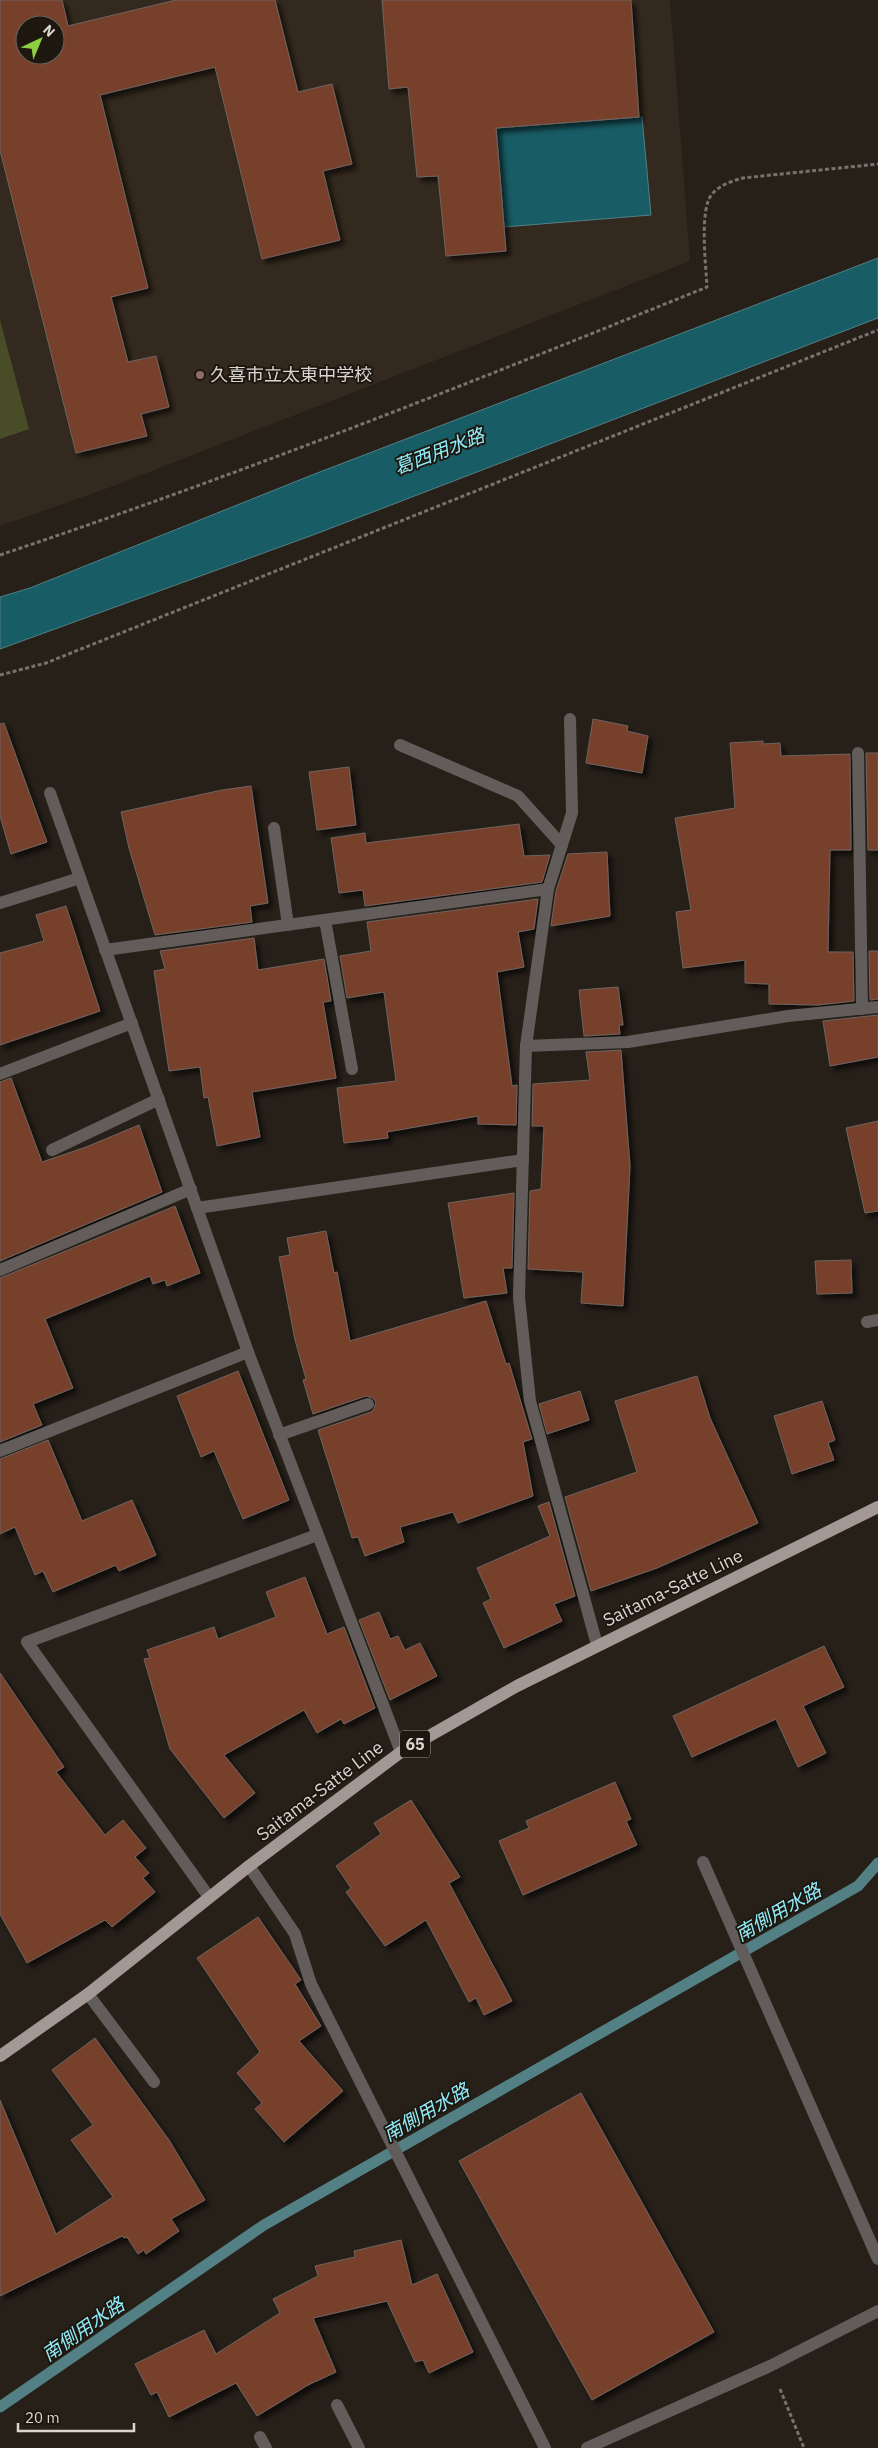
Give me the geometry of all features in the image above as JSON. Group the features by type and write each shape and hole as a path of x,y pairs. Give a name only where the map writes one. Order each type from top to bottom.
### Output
{"main road":[{"name":"Saitama-Satte Line","path":"0,2056 88,1994 249,1866 401,1752 516,1686 878,1507"}],"street":[{"path":"570,720 572,813 548,889 526,1046 519,1297 530,1401 597,1645"},
{"path":"400,745 518,796 562,845"},
{"path":"858,753 862,1009"},
{"path":"50,793 248,1352 401,1752"},
{"path":"274,828 288,925"},
{"path":"0,903 80,878"},
{"path":"106,950 548,889"},
{"path":"325,920 352,1069"},
{"path":"526,1046 628,1042 788,1016 878,1007"},
{"path":"0,1074 132,1023"},
{"path":"52,1150 159,1099"},
{"path":"197,1208 522,1160"},
{"path":"0,1270 191,1189"},
{"path":"0,1451 248,1352"},
{"path":"279,1434 368,1404"},
{"path":"209,1897 27,1642 317,1534"},
{"path":"703,1862 878,2259"},
{"path":"249,1866 295,1934 311,1984 545,2448"},
{"path":"88,1994 154,2082"},
{"path":"587,2448 770,2366 878,2311"},
{"path":"337,2405 359,2448"}],"path":[{"path":"0,555 90,525 428,400 706,287 706,207 712,194 729,182 743,178 878,164"},
{"path":"0,675 46,663 878,330"},
{"path":"770,2366 804,2448"}],"shaded area":[{"name":"久喜市立太東中学校","path":"0,0 670,0 690,261 108,488 0,526"}],"green space":[{"path":"0,320 29,429 0,439"}],"water":[{"path":"642,117 651,215 504,227 496,128"},
{"name":"葛西用水路","path":"878,258 878,318 313,535 0,649 0,597 30,588 312,475"}],"building":[{"path":"0,0 62,0 68,26 176,0 275,0 298,92 332,84 352,164 323,171 340,240 262,259 215,67 100,95 148,288 111,297 128,362 156,356 169,407 141,414 147,436 76,453 0,150"},
{"path":"382,0 631,0 639,117 496,128 506,251 446,256 438,176 417,177 408,87 389,89"},
{"path":"593,719 628,726 627,731 648,736 642,773 586,763"},
{"path":"4,723 47,842 11,854 0,816 0,724"},
{"path":"763,741 763,744 780,743 781,756 850,754 851,850 830,850 828,952 853,952 854,1001 818,1005 769,1004 769,984 745,983 745,960 683,968 676,912 691,910 675,818 735,808 730,743"},
{"path":"866,753 878,753 878,850 868,850"},
{"path":"349,767 356,825 317,830 309,772"},
{"path":"251,786 268,903 250,906 252,922 155,935 129,848 121,812 222,790"},
{"path":"519,824 524,856 550,855 542,882 365,906 363,890 339,893 331,838 365,833 366,843"},
{"path":"607,852 610,916 551,926 556,891 568,854"},
{"path":"538,899 534,929 518,932 524,967 497,972 512,1086 517,1085 516,1125 478,1124 478,1116 387,1132 388,1138 344,1143 337,1088 396,1081 384,992 347,998 340,956 371,951 367,922"},
{"path":"66,906 100,1011 0,1045 0,953 44,941 36,915"},
{"path":"254,938 258,970 324,959 331,1001 323,1002 336,1078 252,1092 260,1137 217,1146 208,1097 204,1098 200,1067 169,1071 154,971 165,969 160,951"},
{"path":"869,951 878,951 878,999 870,1000"},
{"path":"618,987 623,1025 619,1025 620,1034 584,1036 579,990"},
{"path":"878,1015 878,1057 830,1066 823,1021"},
{"path":"621,1050 630,1166 623,1306 581,1303 583,1272 528,1269 530,1191 541,1189 544,1126 532,1126 533,1084 590,1080 586,1052"},
{"path":"11,1078 42,1162 86,1147 139,1125 162,1192 0,1261 0,1082"},
{"path":"878,1121 878,1211 865,1213 846,1128"},
{"path":"514,1193 512,1268 503,1268 507,1293 464,1298 448,1203"},
{"path":"175,1206 200,1273 167,1286 165,1280 153,1284 150,1276 45,1319 73,1388 33,1404 42,1425 0,1442 0,1278"},
{"path":"326,1231 334,1273 337,1272 350,1341 486,1301 506,1364 509,1363 532,1439 523,1442 533,1496 458,1523 453,1512 400,1527 404,1542 365,1556 358,1537 352,1538 318,1430 371,1412 376,1402 373,1398 366,1396 313,1414 303,1380 306,1379 295,1340 279,1257 290,1255 287,1238"},
{"path":"851,1260 852,1293 817,1294 815,1261"},
{"path":"238,1371 289,1500 243,1519 214,1451 201,1457 177,1396"},
{"path":"697,1376 710,1418 758,1523 657,1568 591,1591 565,1497 637,1472 615,1401"},
{"path":"580,1391 589,1420 547,1434 539,1404"},
{"path":"822,1401 835,1440 828,1443 834,1460 792,1474 774,1416"},
{"path":"48,1440 82,1521 132,1500 156,1555 119,1571 116,1565 53,1592 43,1571 35,1575 15,1527 0,1534 0,1459"},
{"path":"549,1502 575,1596 554,1604 562,1621 504,1648 483,1603 491,1599 477,1568 550,1536 538,1506"},
{"path":"305,1577 327,1634 344,1627 375,1708 344,1724 341,1719 317,1733 304,1710 224,1755 255,1793 224,1818 170,1749 144,1659 150,1658 147,1650 214,1627 218,1639 276,1617 266,1592"},
{"path":"379,1612 390,1639 398,1636 405,1650 420,1643 437,1676 390,1700 359,1620"},
{"path":"824,1646 844,1687 803,1706 826,1753 798,1767 776,1719 692,1757 673,1716"},
{"path":"0,1673 64,1767 56,1772 105,1835 123,1820 146,1848 135,1857 149,1873 143,1878 155,1892 112,1927 105,1920 27,1963 0,1914"},
{"path":"615,1782 631,1819 626,1821 637,1845 523,1895 499,1841 529,1828 526,1821"},
{"path":"411,1800 460,1877 449,1883 512,2001 484,2015 476,1998 469,2002 426,1920 385,1946 346,1892 351,1888 336,1866 381,1834 374,1823"},
{"path":"258,1917 301,1980 295,1984 321,2026 299,2041 343,2091 284,2142 255,2109 262,2103 237,2073 260,2052 197,1958"},
{"path":"95,2038 169,2140 205,2200 171,2219 179,2231 146,2254 144,2250 138,2254 127,2237 124,2238 122,2236 0,2296 0,2100 56,2234 113,2197 71,2140 93,2125 52,2070"},
{"path":"581,2093 714,2332 592,2400 459,2161"},
{"path":"401,2240 412,2285 437,2274 473,2352 429,2373 423,2360 415,2362 387,2301 313,2318 336,2372 308,2385 257,2416 236,2383 169,2417 157,2392 151,2395 135,2364 204,2330 216,2354 280,2313 273,2299 318,2276 315,2266 355,2257 354,2251"}],"waterway":[{"name":"南側用水路","path":"0,2407 264,2225 858,1886 878,1863"}],"place":[{"name":"久喜市立太東中学校","path":"200,375"}]}
